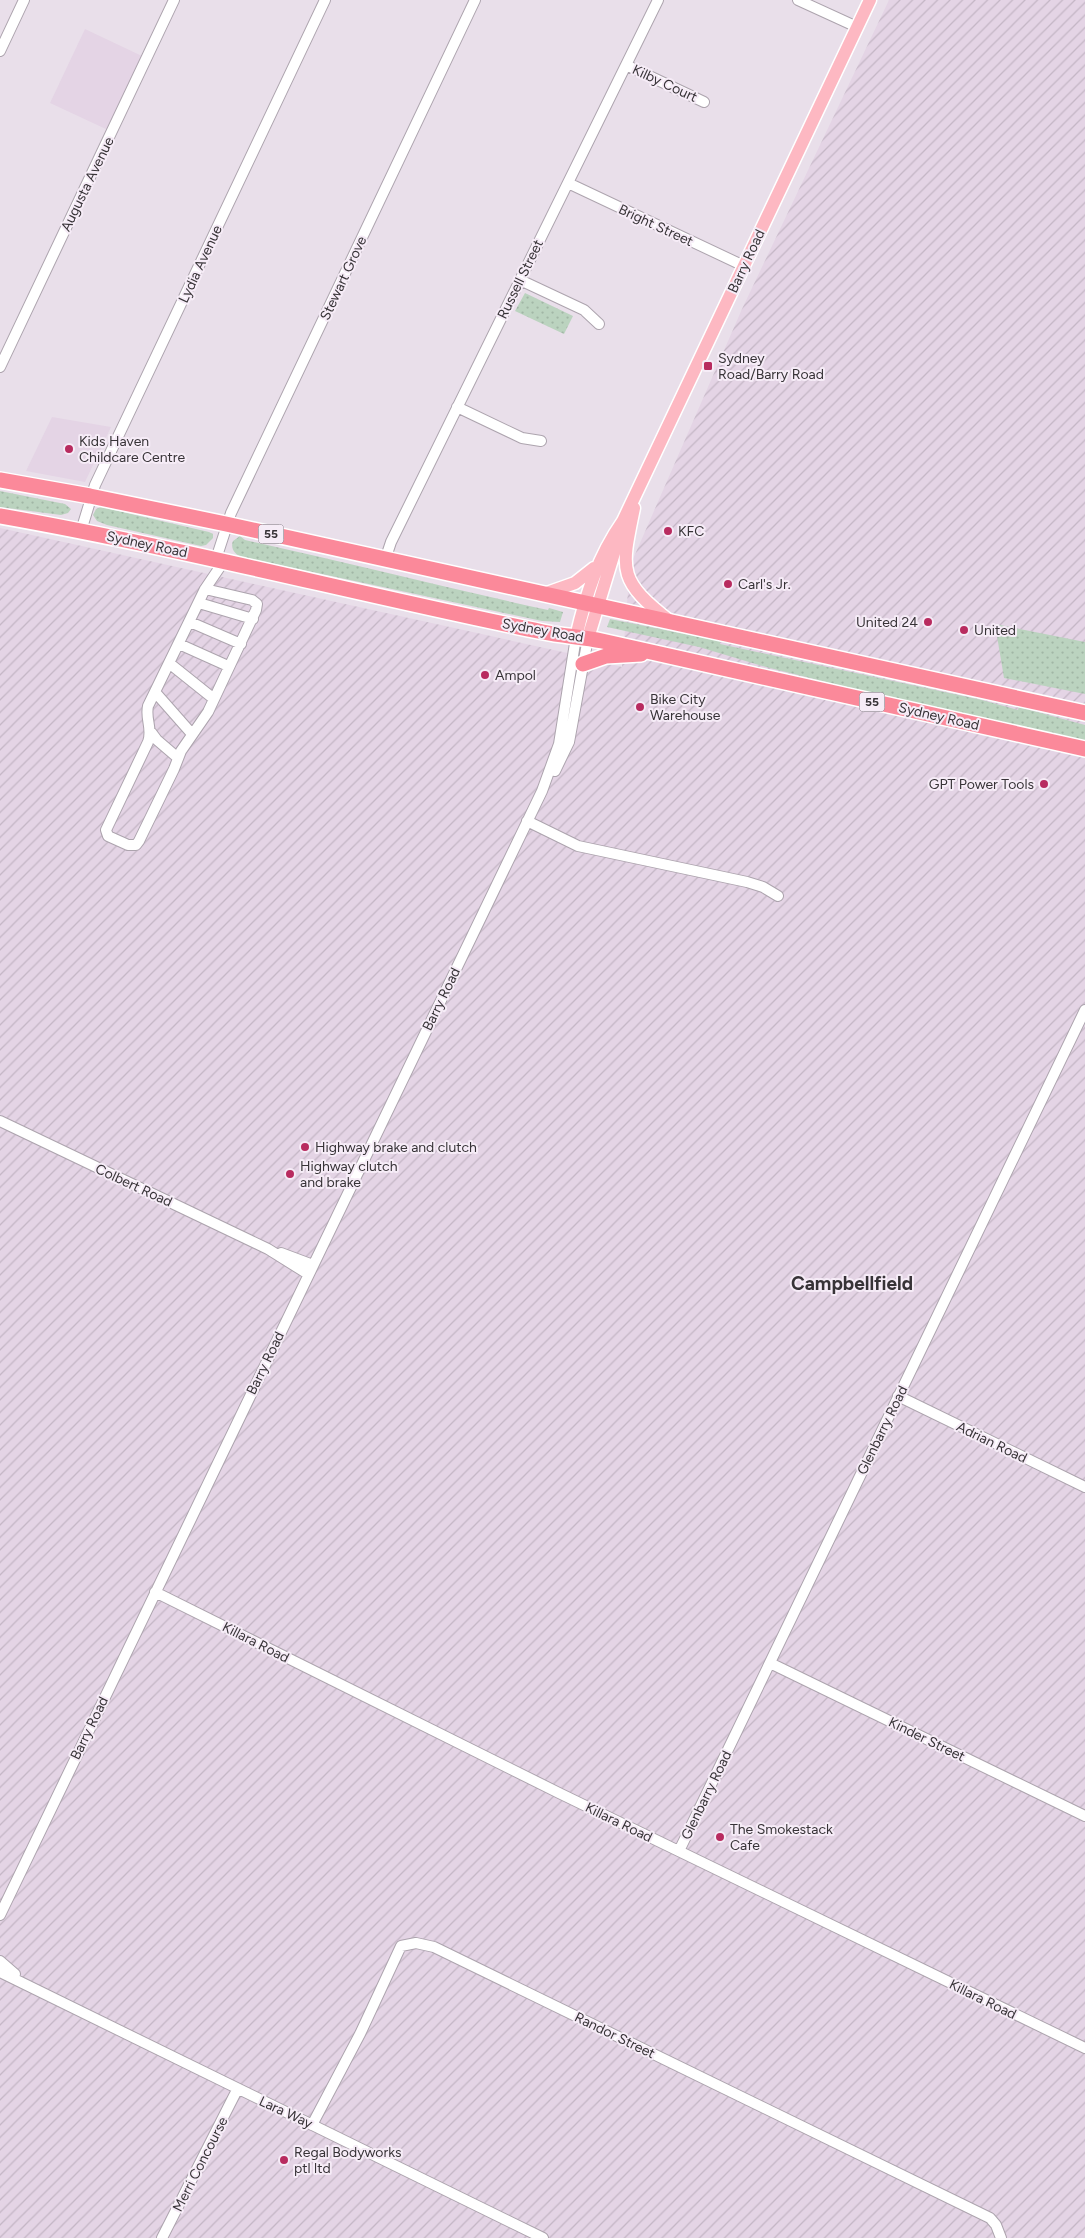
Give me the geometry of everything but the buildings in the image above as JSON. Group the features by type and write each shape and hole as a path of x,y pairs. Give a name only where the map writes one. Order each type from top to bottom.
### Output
{"highway":[{"name":"55","path":"0,480 226,524 541,595 1085,713"},
{"name":"Sydney Road","path":"0,516 81,530 542,632 582,637 1085,749"},
{"path":"583,664 606,656 660,654"}],"main road":[{"name":"Barry Road","path":"590,605 623,521 870,0"},
{"path":"637,491 625,553 626,572 637,591 655,610 672,623"},
{"name":"Barry Road","path":"582,637 598,565 608,543 623,521"},
{"path":"541,595 575,583 598,565"}],"street":[{"path":"0,51 24,0"},
{"name":"Augusta Avenue","path":"0,367 174,0"},
{"name":"Lydia Avenue","path":"81,530 90,496 325,0"},
{"name":"Stewart Grove","path":"151,732 147,710 220,560 226,524 475,0"},
{"name":"Russell Street","path":"385,560 391,542 658,0"},
{"path":"798,0 857,27"},
{"name":"Kilby Court","path":"626,65 704,102"},
{"name":"Bright Street","path":"568,183 744,266"},
{"path":"520,280 584,310 599,324"},
{"path":"457,407 522,438 541,441"},
{"path":"151,732 146,749 106,830 108,836 131,846 138,843 178,758 192,734 204,719 228,666 253,619 257,607 255,602 206,589"},
{"path":"199,603 253,619"},
{"path":"190,622 241,644"},
{"name":"Barry Road","path":"1,1910 526,822 569,742 583,664 582,637"},
{"name":"Barry Road","path":"542,791 559,744 582,637"},
{"path":"179,644 228,666"},
{"path":"169,662 214,699"},
{"path":"155,692 192,734"},
{"path":"151,732 157,740 178,758"},
{"path":"526,822 578,846 747,882 763,887 778,896"},
{"name":"Glenbarry Road","path":"679,1851 1085,1010"},
{"name":"Colbert Road","path":"0,1121 311,1269"},
{"name":"Adrian Road","path":"898,1396 1085,1487"},
{"name":"Killara Road","path":"155,1592 679,1851 1085,2048"},
{"name":"Kinder Street","path":"770,1663 1085,1816"},
{"name":"Randor Street","path":"312,2125 360,2034 401,1946 416,1943 434,1947 990,2218 1000,2235"},
{"path":"0,1961 29,1985"},
{"path":"0,1972 29,1985"},
{"name":"Lara Way","path":"29,1985 237,2090 543,2238"},
{"name":"Merri Concourse","path":"162,2238 237,2090"}],"shaded area":[{"path":"889,0 1085,0 1085,2238 0,2238 0,528 572,654 622,667 630,566 742,309"},
{"path":"85,29 142,56 108,130 50,103"},
{"name":"Kids Haven Childcare Centre","path":"52,417 111,427 85,482 26,471"}],"green space":[{"path":"525,293 573,316 564,334 515,311"},
{"path":"0,491 65,504 71,509 68,513 61,515 0,507"},
{"path":"101,507 209,532 213,534 213,538 206,545 201,546 107,525 97,521 93,515 96,509"},
{"path":"240,536 245,540 510,602 563,612 560,622 542,621 242,557 235,553 232,546 233,541"},
{"path":"610,619 720,641 720,644 982,700 1018,710 1019,707 1085,725 1085,741 846,687 766,667 699,647 607,627"},
{"path":"995,624 1085,642 1085,694 1004,678"}],"place":[{"name":"Sydney Road/Barry Road","path":"708,366"},
{"name":"Kids Haven Childcare Centre","path":"69,449"},
{"name":"KFC","path":"668,531"},
{"name":"Carl's Jr.","path":"728,584"},
{"name":"United 24","path":"928,622"},
{"name":"United","path":"964,630"},
{"name":"Ampol","path":"485,675"},
{"name":"Bike City Warehouse","path":"640,707"},
{"name":"GPT Power Tools","path":"1044,784"},
{"name":"Highway brake and clutch","path":"305,1147"},
{"name":"Highway clutch and brake","path":"290,1174"},
{"name":"The Smokestack Cafe","path":"720,1837"},
{"name":"Regal Bodyworks ptl ltd","path":"284,2160"}],"district":[{"name":"Campbellfield","path":"852,1283"}]}
